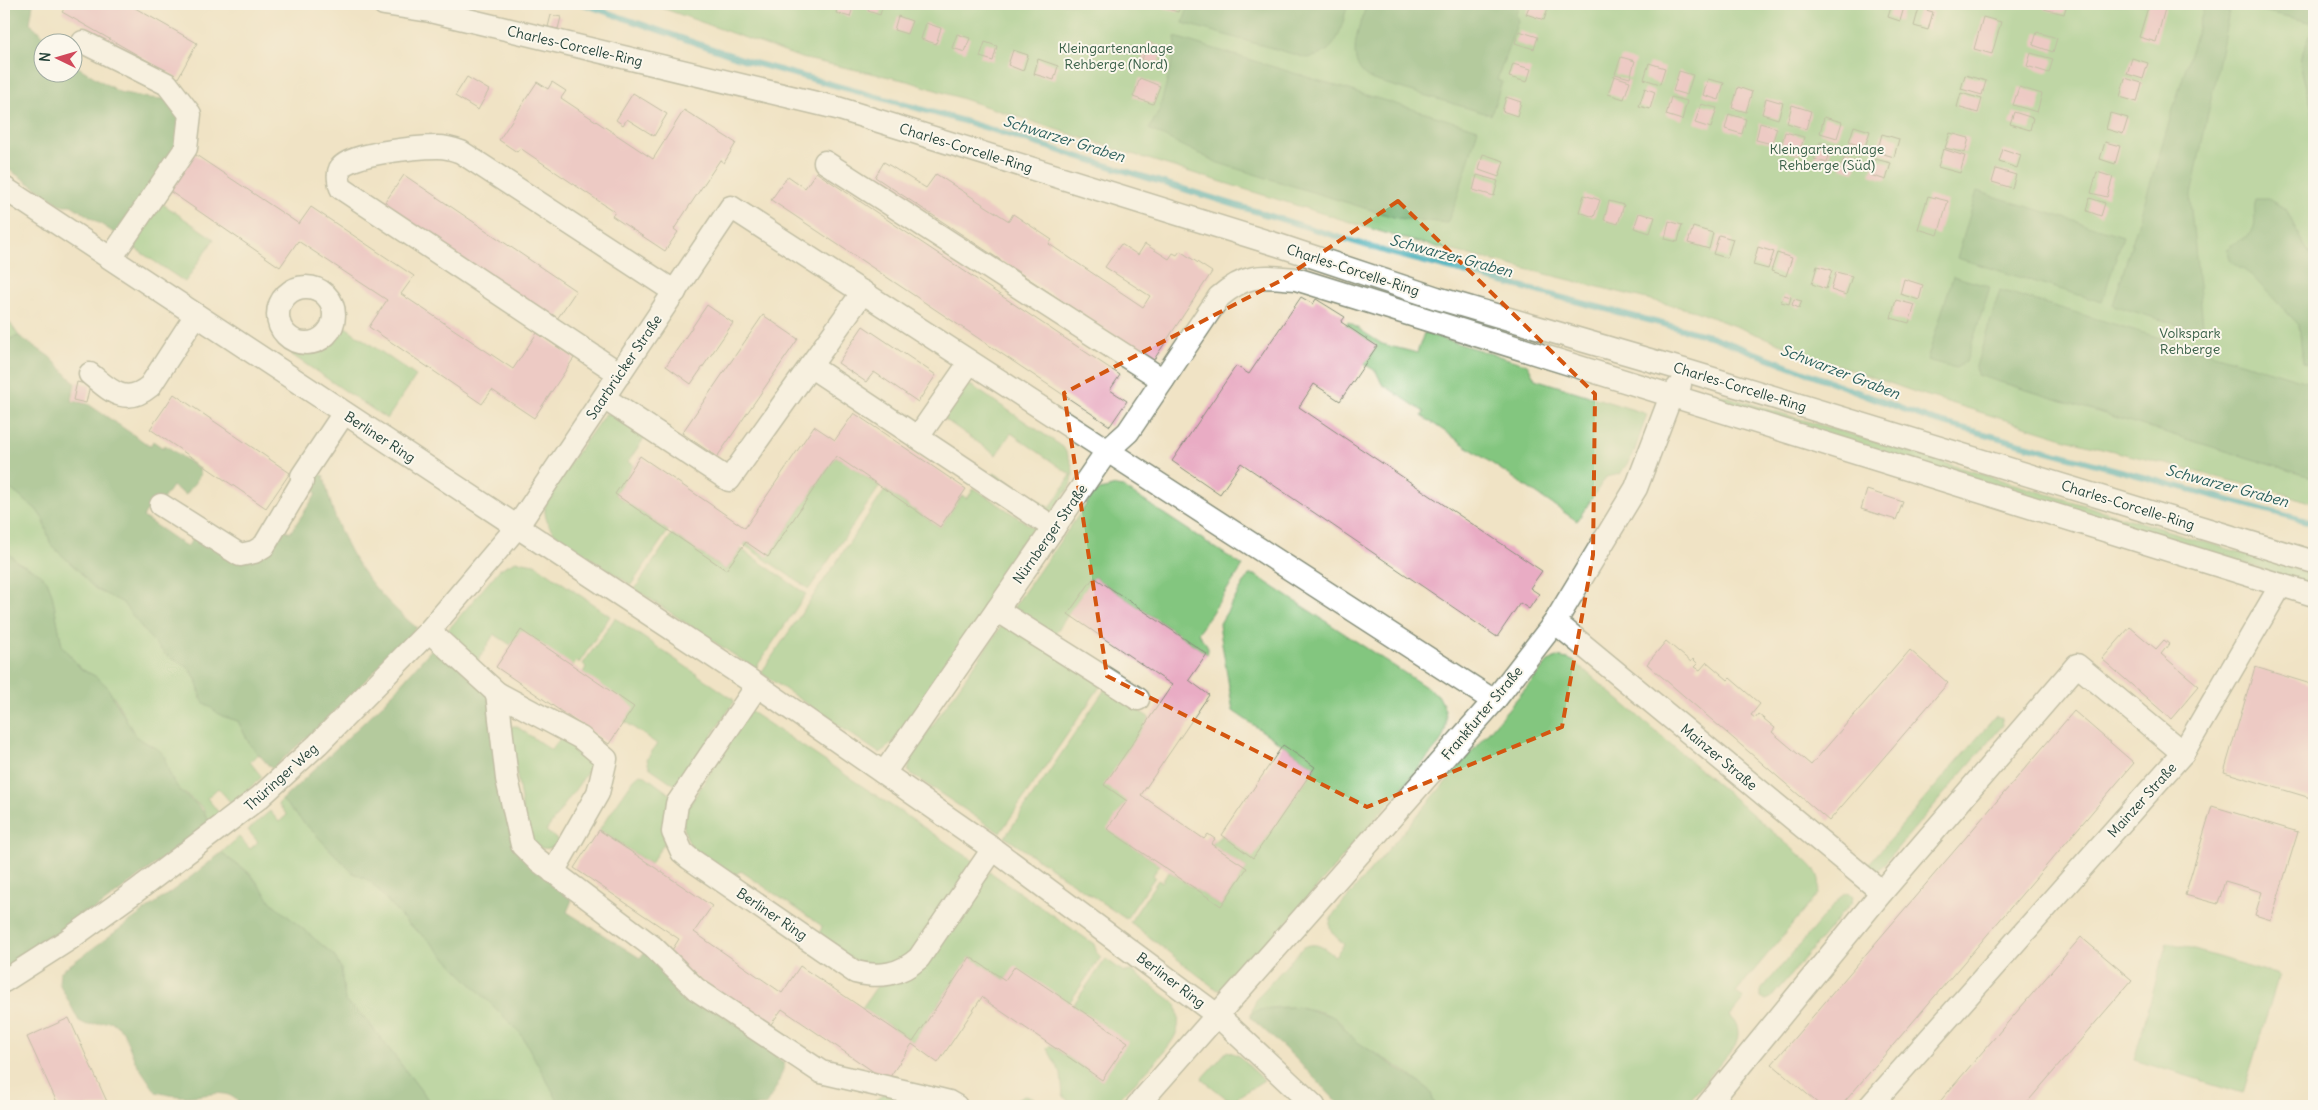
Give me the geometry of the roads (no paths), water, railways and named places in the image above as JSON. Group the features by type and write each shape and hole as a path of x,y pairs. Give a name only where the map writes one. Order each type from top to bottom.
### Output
{"street":[{"name":"Charles-Corcelle-Ring","path":"384,4 430,11 838,108 1278,245 1437,298 1684,370 2314,562"},
{"path":"83,42 167,84 190,114 186,148 111,258"},
{"path":"620,374 341,188 339,180 340,168 347,162 364,155 437,147 450,148 461,152 675,292"},
{"path":"825,162 1163,380"},
{"name":"Berliner Ring","path":"4,188 757,686 993,849 1217,1015 1314,1106"},
{"name":"Saarbrücker Straße","path":"517,527 731,207 863,292"},
{"name":"Nürnberger Straße","path":"884,773 1107,451 1128,432 1218,297 1235,283 1260,276 1296,279 2314,595"},
{"path":"604,398 729,480 863,292 1494,701"},
{"path":"90,374 114,393 134,396 142,392 150,386 196,315"},
{"path":"277,368 292,339"},
{"path":"918,437 970,362"},
{"path":"810,366 1054,528"},
{"name":"Frankfurter Straße","path":"1137,1106 1494,701 1556,622 1636,488 1671,396 1682,383 1684,370"},
{"path":"160,505 240,555 254,552 264,546 302,482 302,476 344,413"},
{"name":"Thüringer Weg","path":"4,981 68,940 260,797 318,744 429,631 517,527"},
{"path":"2183,753 2281,585"},
{"path":"997,610 1138,699"},
{"name":"Mainzer Straße","path":"1556,622 1882,892"},
{"path":"429,631 497,693 581,738 606,759 598,793 553,872"},
{"name":"Mainzer Straße","path":"1707,1106 1882,892 2077,665 2183,753 1870,1106"},
{"name":"Berliner Ring","path":"757,686 677,804 673,832 682,852 689,858 855,972 877,976 898,972 909,967 919,958 993,849"},
{"path":"497,693 508,778 522,845 553,872 653,947 696,989 821,1072 949,1102 956,1106"}],"waterway":[{"name":"Schwarzer Graben","path":"583,4 751,62 967,122 1387,252 1713,337 1929,419 2314,523"}],"park label":[{"name":"Kleingartenanlage Rehberge (Nord)","path":"1116,56"},
{"name":"Kleingartenanlage Rehberge (Süd)","path":"1827,158"},
{"name":"Volkspark Rehberge","path":"2190,342"}]}
